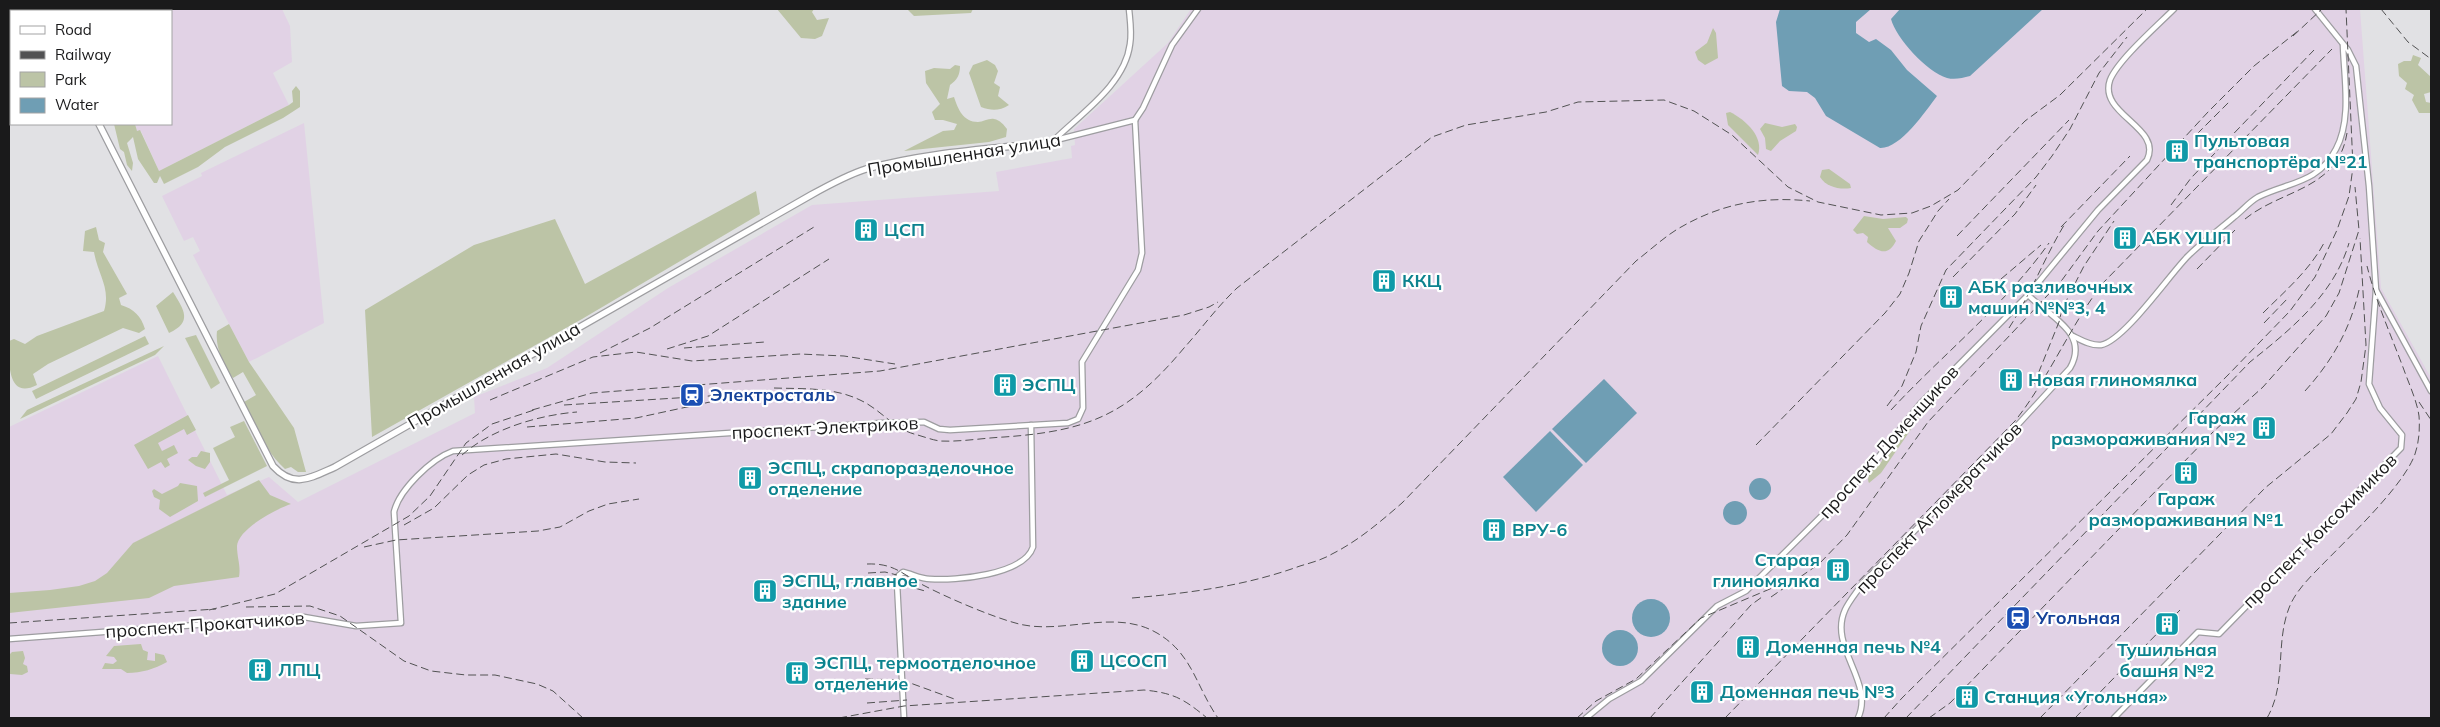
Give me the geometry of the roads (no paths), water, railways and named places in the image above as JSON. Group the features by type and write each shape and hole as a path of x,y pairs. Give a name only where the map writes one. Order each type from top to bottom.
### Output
{"street":[{"path":"1052,142 1111,86 1122,71 1130,43 1129,9"},
{"path":"1136,120 1172,45 1198,9"},
{"name":"проспект Доменщиков","path":"1586,718 1609,699 1642,681 1717,606 1746,591 1869,469 1920,404 2028,294 2098,210 2147,160 2150,152 2149,142 2115,106 2109,97 2108,88 2119,65 2174,9"},
{"path":"2315,9 2356,66 2369,186 2376,290 2431,391"},
{"path":"2028,294 2073,336 2087,343 2102,345 2117,336 2166,283 2187,257 2257,198 2306,180 2324,166 2336,150 2343,134 2346,110 2342,44"},
{"name":"Промышленная улица","path":"100,125 274,466 283,476 295,480 311,478 335,467 802,200 848,176 867,169 919,158 1052,142 1136,120"},
{"name":"проспект Электриков","path":"401,623 394,512 396,501 433,462 452,452 872,424 924,422 950,430 1068,423 1078,418 1083,408 1082,362 1138,270 1143,238 1136,120"},
{"name":"проспект Коксохимиков","path":"2114,718 2198,632 2218,634 2401,448 2402,435 2380,408 2369,384 2376,290"},
{"name":"проспект Агломератчиков","path":"1858,718 1861,711 1862,689 1843,638 1844,610 1862,584 2001,443 2070,368 2076,357 2076,345 2073,336"},
{"path":"904,718 897,598 898,576 903,572 929,579 984,575 1006,571 1031,555 1033,547 1031,425"},
{"name":"проспект Прокатчиков","path":"9,639 304,617 356,626 401,623"}],"water":[{"path":"1780,9 1871,9 1856,22 1856,33 1869,42 1876,39 1891,50 1907,70 1937,96 1904,136 1888,147 1880,148 1826,116 1815,98 1807,92 1789,91 1782,86 1776,22"},
{"path":"1900,9 2043,9 1970,76 1953,79 1939,75 1922,62 1899,35 1891,19"},
{"path":"1604,379 1637,413 1586,463 1552,429"},
{"path":"1550,431 1583,465 1536,512 1503,477"},
{"path":"1756,478 1764,478 1771,485 1771,493 1764,500 1756,500 1749,493 1749,485"},
{"path":"1735,501 1744,504 1747,513 1744,522 1735,525 1726,522 1723,513 1726,504"},
{"path":"1651,599 1658,600 1664,605 1669,611 1669,625 1664,631 1658,636 1651,637 1644,636 1638,631 1633,625 1632,618 1633,611 1638,605 1644,600"},
{"path":"1620,630 1627,631 1633,635 1637,641 1637,655 1633,661 1627,665 1620,666 1613,665 1607,661 1603,655 1602,648 1603,641 1607,635 1613,631"}],"railway":[{"path":"774,388 829,391 850,396 874,408 906,431 940,441 1034,434 1084,424 1125,404 1145,389 1164,371 1237,288 1432,137 1466,125 1546,112 1578,102 1664,100 1694,111 1732,135 1788,187 1818,202 1881,215 1912,213 1931,206 1958,190 2025,121 2060,95 2147,9"},
{"path":"2293,36 2322,9"},
{"path":"1884,718 2228,375 2290,311 2315,277 2337,230 2349,196 2353,167 2346,9"},
{"path":"2381,9 2408,42 2431,59"},
{"path":"1771,597 1819,564 1847,535 1928,422 2062,280 2098,231 2208,112 2254,66 2298,31"},
{"path":"1887,406 1902,386 1916,352 1921,326 1946,270 2036,177 2070,129 2099,73 2127,37"},
{"path":"1725,718 2015,421 2103,283 2332,49"},
{"path":"2171,205 2191,178 2314,50"},
{"path":"2197,134 2230,101"},
{"path":"1957,236 2069,120"},
{"path":"2245,219 2321,177 2342,152 2347,133"},
{"path":"2061,227 2130,156"},
{"path":"1953,277 2015,214 2036,185"},
{"path":"1929,718 1950,703 2213,432 2263,387 2326,316 2339,293 2359,230 2355,187"},
{"path":"1756,445 1885,313 1900,294 1919,241 1938,211 1949,199"},
{"path":"1132,598 1175,594 1238,584 1320,560 1342,549 1368,531 1402,503 1636,261 1666,237 1692,221 1724,208 1757,201 1810,201"},
{"path":"2034,384 2059,322 2062,309 2084,266 2114,221"},
{"path":"2009,328 2066,222"},
{"path":"600,353 650,328 814,227"},
{"path":"2197,269 2235,230"},
{"path":"2040,718 2265,488 2331,434 2347,413 2356,399 2361,382 2366,345 2360,238"},
{"path":"2263,313 2305,271 2325,241"},
{"path":"1891,410 2013,287 2049,243"},
{"path":"1906,718 2250,362 2309,310 2333,279 2349,243"},
{"path":"2001,279 2041,245"},
{"path":"667,349 708,336 829,259"},
{"path":"2267,718 2277,692 2282,636 2292,602 2307,580 2387,497 2409,467 2417,445 2419,435 2417,404 2379,305 2367,266"},
{"path":"2305,391 2324,368 2339,344 2351,318 2359,290"},
{"path":"2264,323 2289,297"},
{"path":"532,410 592,393 880,371 1184,315 1218,302"},
{"path":"684,348 765,342"},
{"path":"490,400 593,357 636,352 692,361 800,354 844,356 895,364"},
{"path":"564,405 757,393"},
{"path":"527,427 636,418 710,402"},
{"path":"2419,402 2431,420"},
{"path":"209,610 275,594 409,516 430,496 466,443 492,424 537,409"},
{"path":"462,455 487,438 516,425 547,416 577,412"},
{"path":"404,525 434,508 468,475 484,465 506,459 556,454 605,462 636,463"},
{"path":"364,547 396,540 538,531 560,527 589,511 608,504 639,499"},
{"path":"867,564 891,567 957,601 1019,624 1036,627 1054,627 1106,622 1124,623 1141,626 1157,633 1179,651 1193,672 1218,718"},
{"path":"868,573 885,572 897,575"},
{"path":"869,582 897,583 925,591"},
{"path":"1577,718 1596,701 1636,679 1701,618 1777,586"},
{"path":"1650,718 1751,605 1762,597"},
{"path":"246,607 310,606 340,616 404,661 431,671 466,675 495,675 537,684 553,691 583,718"},
{"path":"9,623 216,609"},
{"path":"2075,718 2180,610"},
{"path":"865,679 902,680 957,700"},
{"path":"839,718 904,706 1144,690 1178,698 1207,718"},
{"path":"867,703 907,700"}],"place":[{"name":"Пультовая транспортёра №21","path":"2177,151"},
{"name":"ЦСП","path":"866,230"},
{"name":"АБК УШП","path":"2125,238"},
{"name":"ККЦ","path":"1384,281"},
{"name":"АБК разливочных машин №№3, 4","path":"1951,297"},
{"name":"Новая глиномялка","path":"2011,380"},
{"name":"ЭСПЦ","path":"1005,385"},
{"name":"Электросталь","path":"692,395"},
{"name":"Гараж размораживания №2","path":"2264,428"},
{"name":"Гараж размораживания №1","path":"2186,473"},
{"name":"ЭСПЦ, скрапоразделочное отделение","path":"750,478"},
{"name":"ВРУ-6","path":"1494,530"},
{"name":"Старая глиномялка","path":"1838,570"},
{"name":"ЭСПЦ, главное здание","path":"765,591"},
{"name":"Угольная","path":"2018,618"},
{"name":"Тушильная башня №2","path":"2167,624"},
{"name":"Доменная печь №4","path":"1748,647"},
{"name":"ЦСОСП","path":"1082,661"},
{"name":"ЛПЦ","path":"260,670"},
{"name":"ЭСПЦ, термоотделочное отделение","path":"797,673"},
{"name":"Доменная печь №3","path":"1702,692"},
{"name":"Станция «Угольная»","path":"1967,697"}]}
